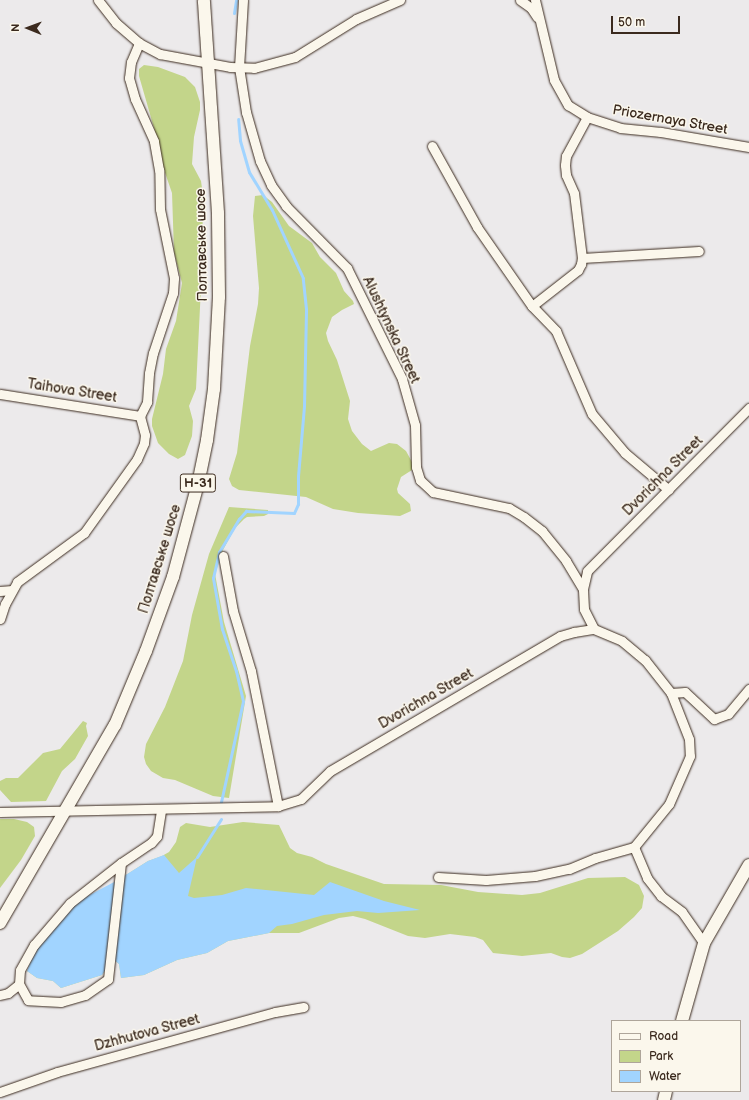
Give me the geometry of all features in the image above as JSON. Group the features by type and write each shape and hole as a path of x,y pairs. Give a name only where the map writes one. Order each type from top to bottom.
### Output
{"main road":[{"name":"Полтавське шосе","path":"0,923 115,725 146,651 173,577 198,484 207,440 214,389 219,297 218,213 204,0"},
{"path":"682,1020 704,943 749,865"}],"street":[{"path":"98,0 116,23 139,43 160,54 209,64 254,68 295,57 356,19 400,0"},
{"name":"Alushtynska Street","path":"243,0 239,67 246,112 260,161 271,185 286,206 347,268 402,379 415,425 416,467 420,480 433,492 509,508 524,517 542,532 566,560 583,589"},
{"path":"520,0 531,8 539,20"},
{"name":"Priozernaya Street","path":"535,0 554,80 568,105 587,117 620,128 661,132 749,147"},
{"path":"0,619 12,590 17,582 84,533 137,459 144,443 145,434 140,416 147,402 152,353 173,293 174,278 160,209 159,170 154,141 135,99 129,78 131,62 139,43"},
{"path":"532,306 578,270 582,258 574,193 566,175 565,165 566,156 587,117"},
{"path":"432,146 477,227 532,306 556,332 592,414 625,452 670,490"},
{"path":"582,258 699,251"},
{"name":"Taihova Street","path":"0,394 140,416"},
{"name":"Dvorichna Street","path":"0,812 161,810 278,806 301,799 330,771 560,636 594,629 584,608 583,589 587,571 670,490 749,408"},
{"path":"223,556 233,611 250,671 278,806"},
{"path":"0,591 12,590"},
{"path":"438,878 486,880 535,876 569,869 595,858 634,847 669,804 690,756 689,739 671,693 645,660 622,641 594,629"},
{"path":"671,693 685,692 714,719 728,714 749,689"},
{"path":"121,863 108,978 85,995 60,1002 28,1000 19,984 20,970 34,944 70,902 121,863 151,843 157,836 161,810"},
{"path":"634,847 647,878 661,896 682,912 704,943"},
{"path":"0,995 8,993 19,984"},
{"name":"Dzhhutova Street","path":"0,1092 56,1072 275,1012 304,1007"}],"green space":[{"path":"144,65 158,67 185,77 195,87 200,102 200,110 194,137 192,164 201,181 202,188 203,246 196,389 189,406 193,421 192,436 185,455 178,459 169,454 158,443 152,426 152,419 163,374 166,349 176,321 182,283 174,252 172,193 161,161 154,128 139,76 139,69"},
{"path":"263,195 272,202 289,226 312,243 320,257 336,273 344,291 353,301 354,304 332,317 326,333 337,360 350,401 348,419 352,431 362,444 371,451 389,443 397,444 406,451 412,462 412,470 401,477 397,489 398,493 410,504 411,511 400,516 358,513 333,509 306,497 239,490 232,486 229,479 237,453 250,346 258,304 259,288 253,216 255,196"},
{"path":"229,507 268,510 268,514 264,516 247,517 235,528 223,550 215,574 224,622 246,696 229,798 213,796 175,780 163,778 151,771 146,764 144,757 146,744 165,707 183,661 192,615 209,554"},
{"path":"83,721 87,723 86,726 88,736 75,759 62,771 46,801 11,802 0,790 0,781 6,778 18,778 43,753 60,749"},
{"path":"0,819 14,819 27,822 34,827 35,836 21,860 0,888"},
{"path":"243,822 279,825 290,848 297,853 312,857 326,864 384,884 441,885 478,892 522,895 540,893 588,878 625,877 639,885 644,896 642,908 618,931 582,954 570,958 551,953 522,956 493,953 483,940 475,937 450,934 425,938 408,936 365,919 353,916 339,918 299,933 269,933 228,941 207,953 177,960 144,975 121,978 119,964 113,959 102,975 61,988 53,981 37,978 27,971 99,892 148,861 169,852 176,842 180,827 186,823 210,827"}],"water":[{"path":"164,855 179,873 197,857 188,896 194,898 222,895 246,888 314,895 330,882 384,901 420,910 378,913 357,911 324,915 292,924 277,926 269,933 228,941 207,953 177,960 144,975 121,978 119,964 113,959 102,975 61,988 53,981 37,978 27,971 33,955 56,922 82,899 116,881 148,861"}],"waterway":[{"path":"234,13 236,0"},
{"path":"221,802 243,701 236,671 222,629 213,578 219,552 239,519 246,511 294,513 298,504 298,476 304,406 306,309 303,278 272,210 249,172 240,140 238,119"},
{"path":"197,857 221,819"}]}
